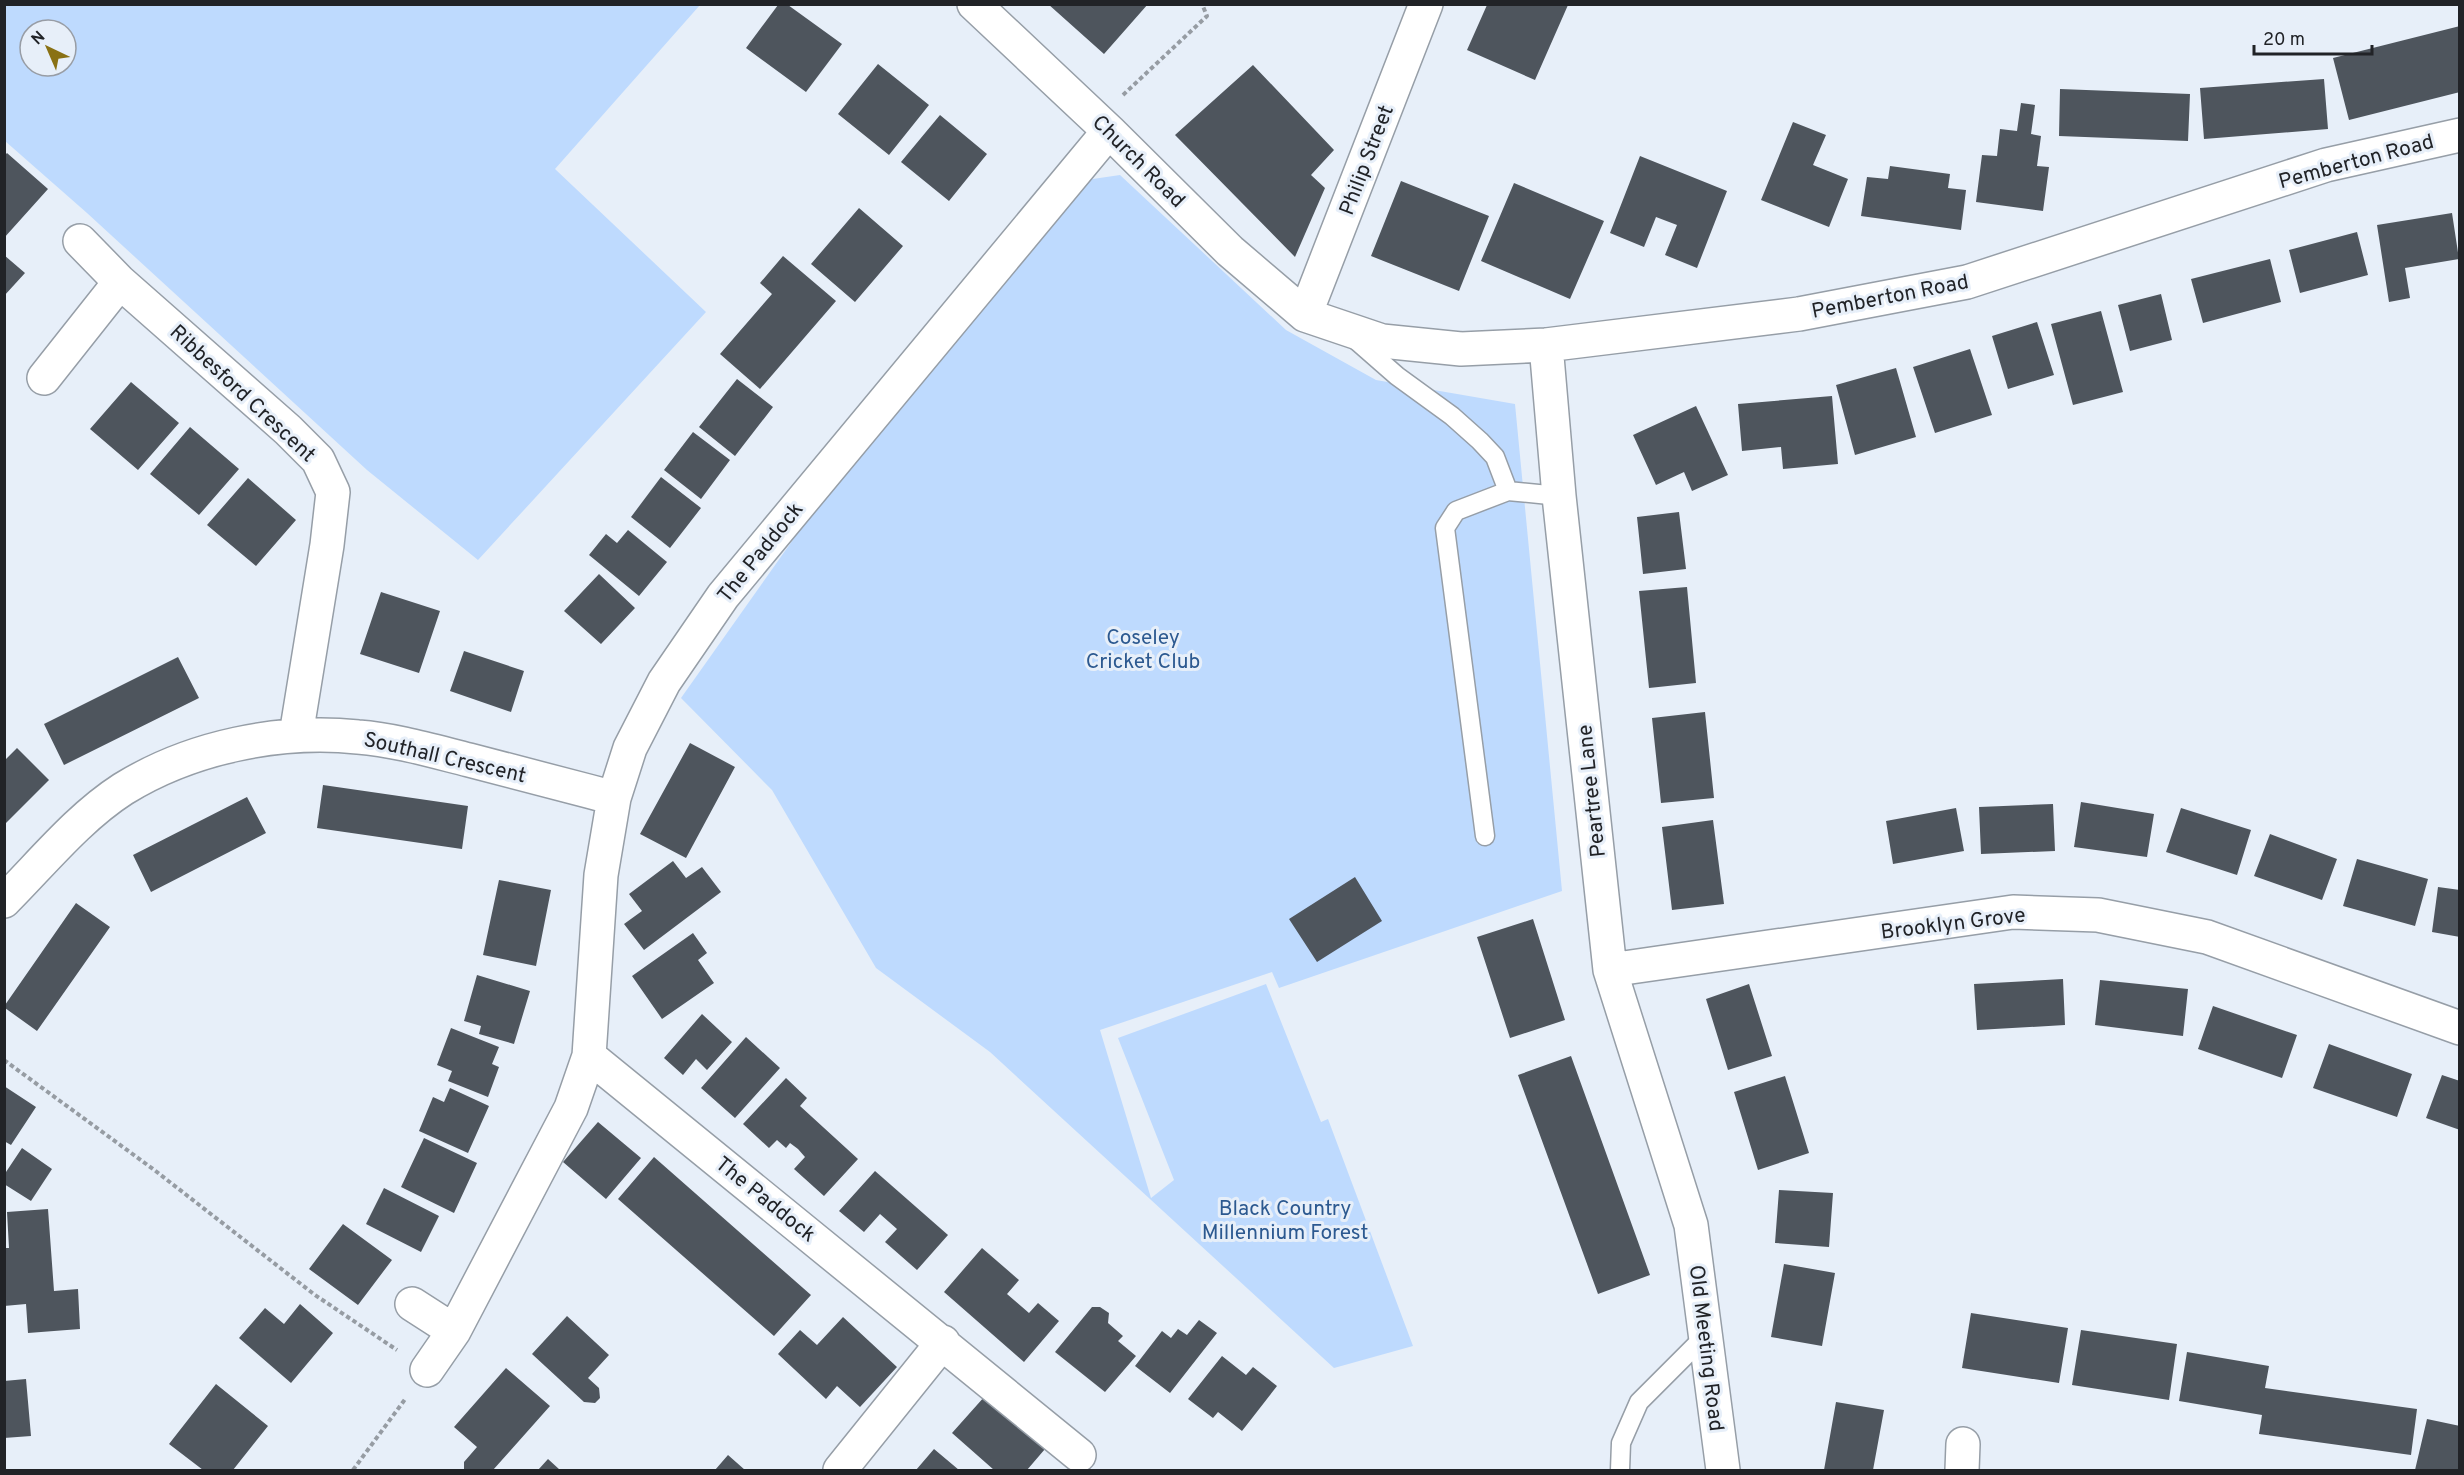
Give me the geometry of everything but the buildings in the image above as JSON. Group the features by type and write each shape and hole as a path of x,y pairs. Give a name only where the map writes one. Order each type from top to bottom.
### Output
{"street":[{"name":"Church Road","path":"974,4 1109,131 1230,251 1305,315"},
{"name":"Philip Street","path":"1305,315 1426,4"},
{"name":"The Paddock","path":"427,1370 454,1331 571,1108 589,1056 601,875 614,798 630,748 664,682 723,596 1109,131"},
{"name":"Pemberton Road","path":"1305,315 1382,341 1461,349 1546,345 1799,314 1967,282 2326,165 2460,135"},
{"name":"Ribbesford Crescent","path":"80,241 120,282 296,438 318,460 333,492 327,544 296,735"},
{"path":"44,378 120,282"},
{"name":"Peartree Lane","path":"1546,345 1559,496 1610,970 1691,1225"},
{"name":"Southall Crescent","path":"4,901 73,830 122,790 161,768 234,745 296,735 358,736 410,745 614,798"},
{"name":"Brooklyn Grove","path":"1610,970 2013,912 2098,915 2206,937 2460,1028"},
{"name":"The Paddock","path":"589,1056 1079,1455"},
{"name":"Old Meeting Road","path":"1691,1225 1723,1470"},
{"path":"412,1304 454,1331"},
{"path":"840,1470 943,1342"}],"lane":[{"path":"1341,327 1397,376 1452,416 1480,441 1495,457 1508,491"},
{"path":"1485,836 1445,528 1456,511 1508,491 1559,496"},
{"path":"1620,1470 1620,1443 1639,1402 1706,1336"}],"path":[{"path":"1109,131 1114,104 1207,16 1202,4"},
{"path":"4,1060 153,1168 315,1295 427,1370 353,1470"}],"green space":[{"path":"5,4 700,5 555,169 706,312 478,560 367,470 87,213 5,141"},
{"name":"Coseley Cricket Club","path":"1120,175 1286,330 1376,380 1515,404 1562,891 1279,988 1272,972 1100,1030 1151,1198 1174,1180 1118,1038 1266,984 1321,1122 1328,1119 1413,1346 1334,1368 990,1052 876,968 772,790 681,698 865,438 1086,180"}],"park label":[{"name":"Black Country Millennium Forest","path":"1285,1220"}]}
